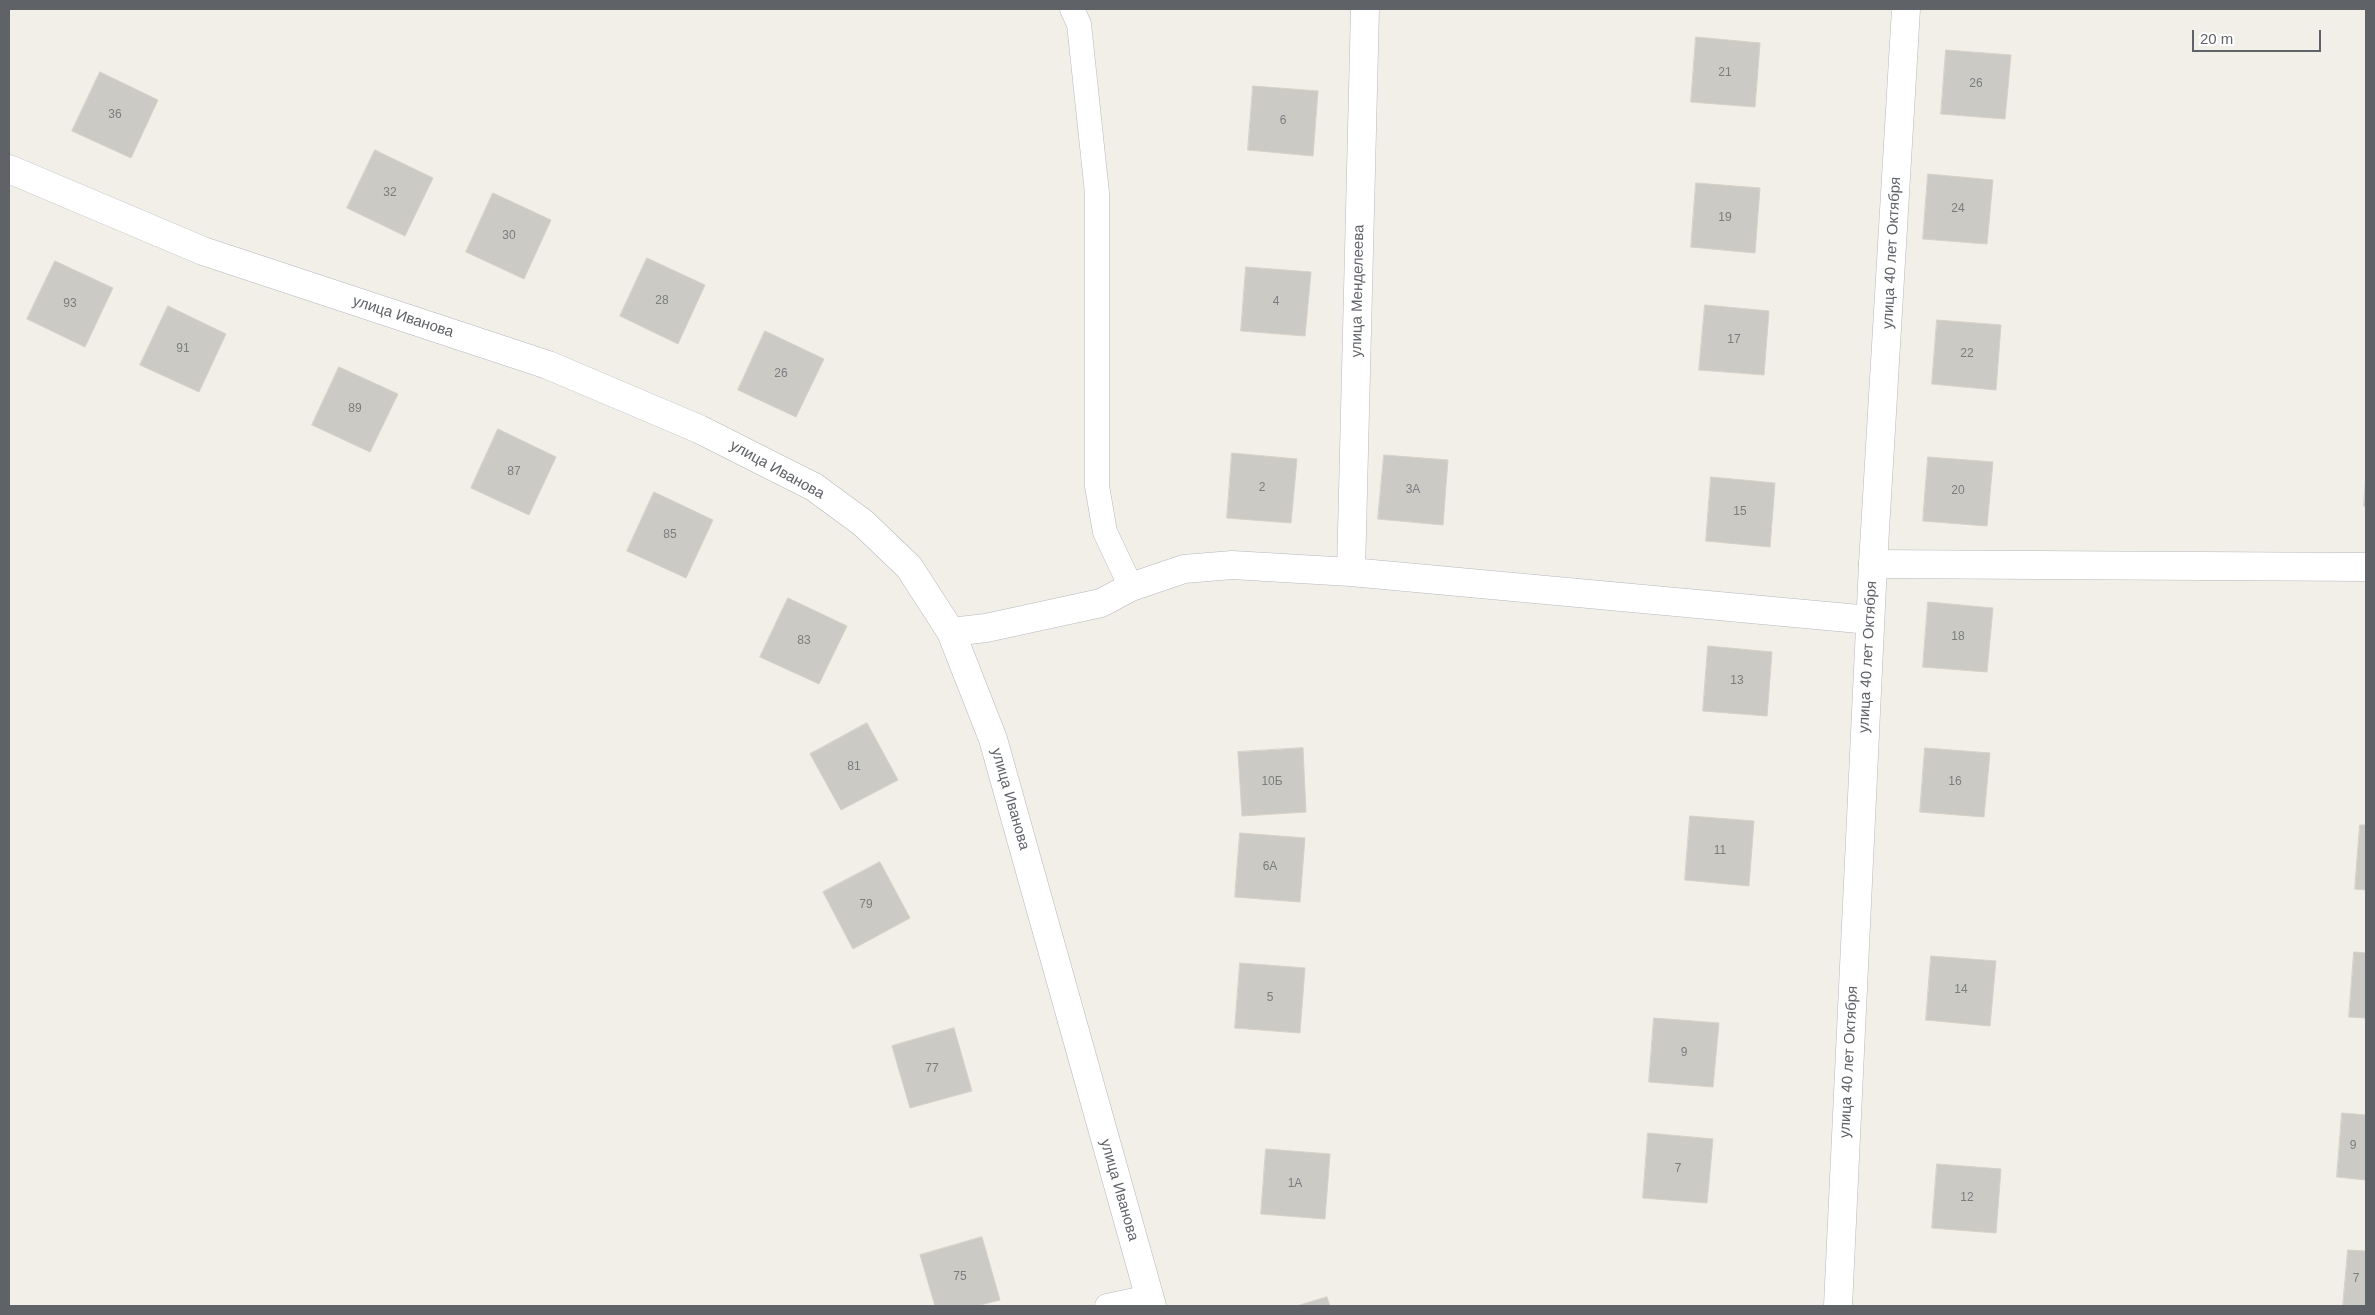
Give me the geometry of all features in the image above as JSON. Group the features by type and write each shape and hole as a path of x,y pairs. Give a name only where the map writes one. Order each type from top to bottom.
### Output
{"street":[{"name":"улица Менделеева","path":"1352,572 1365,9"},
{"name":"улица 40 лет Октября","path":"1838,1306 1870,620 1906,9"},
{"name":"улица Иванова","path":"9,170 203,251 548,364 699,428 814,487 863,523 909,567 951,632 993,738 1150,1302"},
{"path":"1873,564 2366,567"},
{"path":"951,632 986,628 1101,603 1131,587 1184,569 1232,565 1352,572 1870,620"}],"lane":[{"path":"1072,9 1080,32 1096,193 1096,486 1105,532 1131,587"},
{"path":"1107,1306 1150,1302"}],"building":[{"path":"1696,37 1760,43 1755,107 1691,102"},
{"path":"1946,50 2011,55 2005,119 1941,114"},
{"path":"100,72 158,100 131,158 72,131"},
{"path":"1253,86 1318,91 1313,156 1248,150"},
{"path":"375,150 433,178 405,236 347,208"},
{"path":"1928,174 1993,180 1987,244 1923,239"},
{"path":"1696,183 1760,188 1755,253 1691,247"},
{"path":"493,193 551,220 524,279 466,252"},
{"path":"647,258 705,285 678,344 620,316"},
{"path":"55,261 113,288 85,347 27,319"},
{"path":"1246,267 1311,272 1305,336 1241,331"},
{"path":"1705,305 1769,311 1764,375 1699,370"},
{"path":"168,306 226,334 199,392 140,365"},
{"path":"1937,320 2001,325 1996,390 1932,384"},
{"path":"765,331 824,359 796,417 738,390"},
{"path":"339,367 398,394 370,452 312,425"},
{"path":"498,429 556,457 529,515 471,488"},
{"path":"1232,453 1297,459 1291,523 1227,518"},
{"path":"1384,455 1448,460 1443,525 1378,519"},
{"path":"1928,457 1993,462 1987,526 1923,521"},
{"path":"2366,475 2366,506 2364,506"},
{"path":"1711,477 1775,483 1770,547 1706,541"},
{"path":"654,492 713,520 686,578 627,551"},
{"path":"788,598 847,626 819,684 760,657"},
{"path":"1928,602 1993,608 1987,672 1923,667"},
{"path":"1708,646 1772,652 1767,716 1703,711"},
{"path":"867,723 898,780 841,810 810,754"},
{"path":"1303,748 1306,812 1242,816 1238,752"},
{"path":"1925,748 1990,753 1984,817 1920,812"},
{"path":"1690,816 1754,821 1749,886 1685,880"},
{"path":"2360,825 2366,825 2366,890 2355,889"},
{"path":"1240,833 1305,838 1300,902 1235,897"},
{"path":"880,862 910,918 853,949 823,892"},
{"path":"2354,952 2366,953 2366,1018 2349,1017"},
{"path":"1931,956 1996,961 1990,1026 1926,1020"},
{"path":"1240,963 1305,968 1300,1033 1235,1028"},
{"path":"1654,1018 1719,1023 1713,1087 1649,1082"},
{"path":"954,1028 972,1091 910,1108 892,1046"},
{"path":"2342,1113 2366,1115 2366,1180 2337,1177"},
{"path":"1648,1133 1713,1139 1707,1203 1643,1198"},
{"path":"1266,1149 1330,1154 1325,1219 1261,1214"},
{"path":"1937,1164 2001,1169 1996,1233 1932,1228"},
{"path":"982,1237 1000,1300 976,1306 935,1306 920,1255"},
{"path":"2348,1250 2366,1251 2366,1306 2343,1306"},
{"path":"1327,1297 1330,1306 1297,1306"}]}
